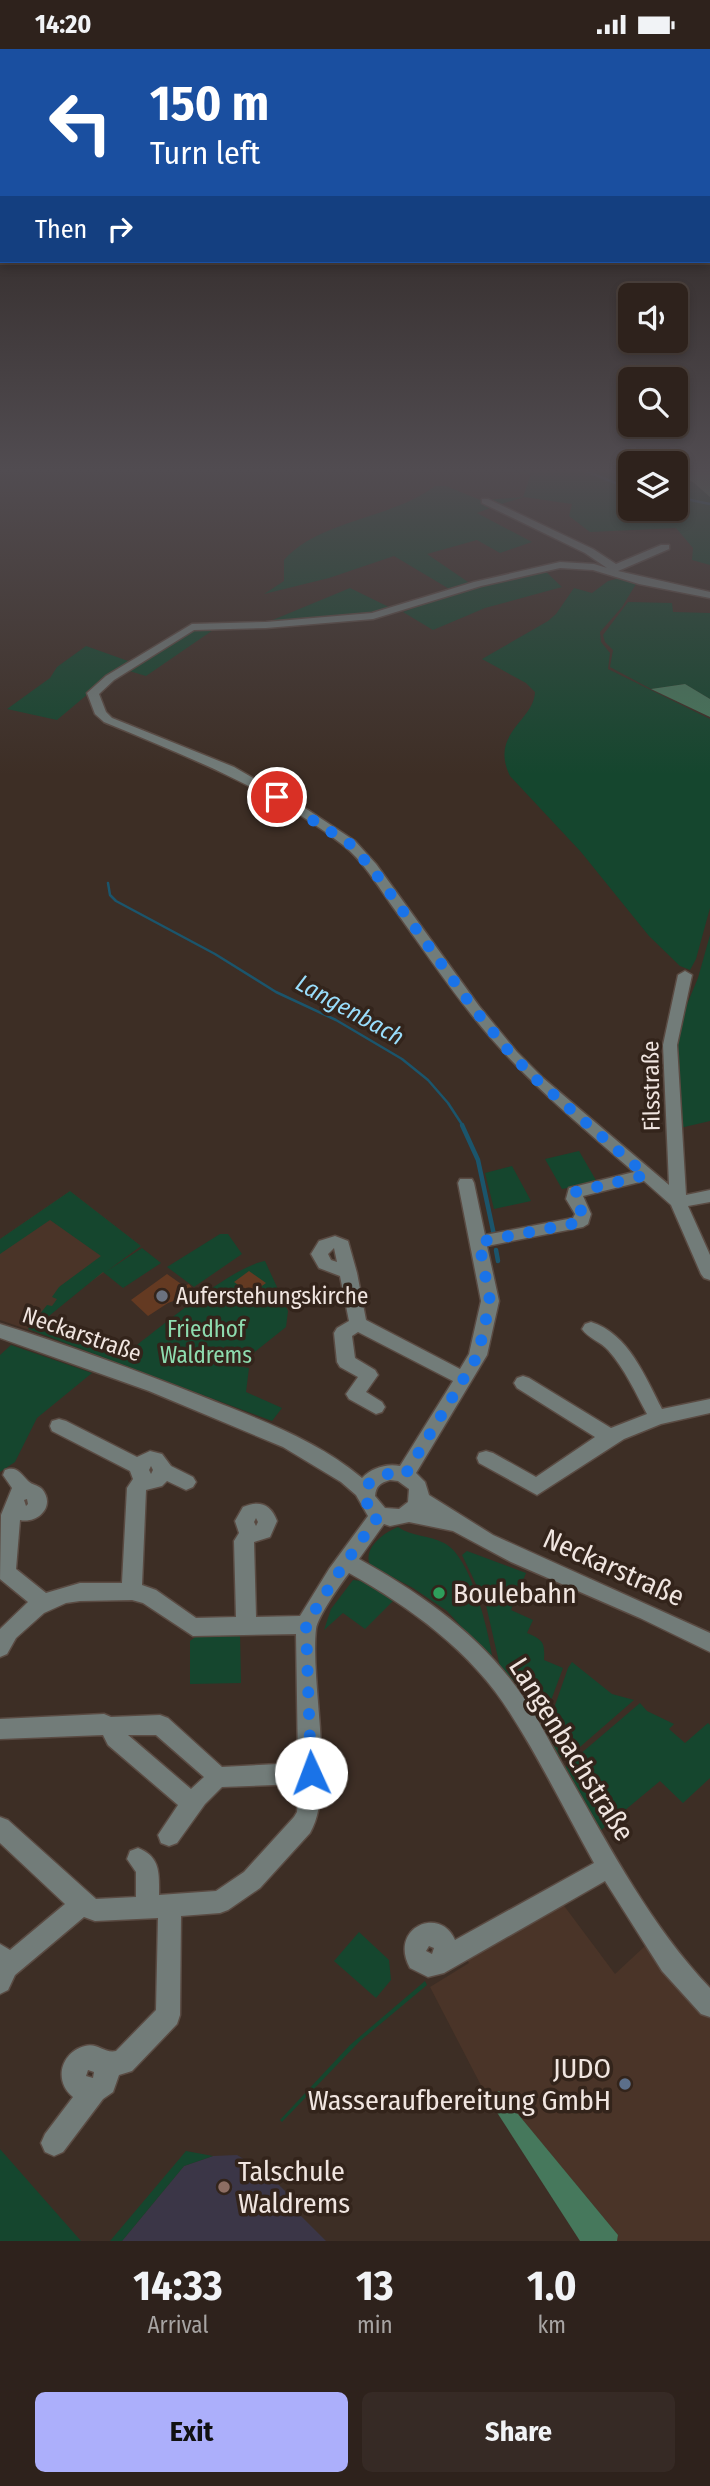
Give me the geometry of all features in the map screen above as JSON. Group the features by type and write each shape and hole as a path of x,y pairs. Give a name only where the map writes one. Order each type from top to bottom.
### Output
{"street":[{"path":"531,570 462,589 398,611 342,620 192,627 96,688 94,698 101,714 107,720 230,770 304,813 350,844 371,867 474,1009 512,1055 538,1081 678,1202 710,1196"},
{"path":"614,570 639,581 710,594"},
{"name":"Filsstraße","path":"685,975 684,996 671,1033 670,1045 678,1202 710,1274"},
{"path":"479,1242 576,1223 582,1220 583,1214 574,1199 575,1192 646,1175"},
{"path":"405,1475 478,1355 490,1301 466,1183"},
{"path":"349,1273 358,1324"},
{"path":"358,1324 464,1379"},
{"path":"358,1324 343,1333 346,1362 369,1375 355,1394 376,1407"},
{"path":"591,1329 607,1336 657,1416"},
{"name":"Neckarstraße","path":"0,1331 104,1366 255,1425 339,1469 365,1491"},
{"path":"523,1383 609,1436"},
{"path":"486,1458 537,1487 579,1454 609,1436 657,1416 710,1406"},
{"path":"59,1426 142,1473 156,1479 163,1471 186,1482"},
{"name":"Neckarstraße","path":"339,1469 382,1474"},
{"path":"132,1591 136,1488 142,1473"},
{"path":"382,1474 405,1475 416,1483 420,1499 408,1514 396,1518 379,1515 367,1504 365,1491 373,1479 382,1474"},
{"path":"12,1475 21,1500 11,1515 6,1572 43,1603"},
{"name":"Neckarstraße","path":"420,1499 457,1524 540,1565 660,1617 710,1643"},
{"name":"Neckarstraße","path":"408,1514 457,1524"},
{"path":"0,1828 82,1904 95,1910 220,1902 247,1885 308,1815 311,1773 306,1625 379,1515"},
{"path":"245,1519 246,1628"},
{"name":"Langenbachstraße","path":"346,1562 385,1582 440,1620 470,1647 500,1681 517,1705 609,1867 670,1963 710,2005"},
{"path":"0,1648 9,1632 43,1603 80,1592 132,1591 149,1596 193,1627 306,1625"},
{"path":"0,1729 104,1724 111,1728 116,1738 189,1801 197,1798"},
{"path":"111,1728 116,1725 160,1725 213,1771 216,1777"},
{"path":"169,1835 216,1777 311,1773"},
{"path":"54,2143 104,2081 105,2066 123,2062 168,2015 159,1908 147,1867 138,1859"},
{"path":"441,1961 609,1867"},
{"path":"2,1969 82,1904"}],"shaded area":[{"path":"70,1191 141,1246 68,1298 32,1331 0,1320 0,1239"},
{"path":"553,1891 615,1974 645,1946 710,2010 710,2241 617,2241 618,2235 499,2092 487,2097 430,1987 469,1963 453,1939 463,1940"},
{"name":"Talschule Waldrems","path":"237,2155 266,2172 296,2202 292,2207 326,2241 122,2241 184,2166 213,2156"}],"green space":[{"path":"284,570 352,570 264,594 284,581"},
{"path":"418,570 451,570 471,584 451,590"},
{"path":"538,570 544,570 562,587 485,608 433,630 403,612 447,595"},
{"path":"620,578 636,584 622,607 600,632 601,642 610,653 608,669 710,719 710,908 696,959 690,970 680,966 649,936 581,852 510,776 505,761 508,738 528,711 535,692 526,683 482,659 548,621 574,588 592,593 608,581"},
{"path":"350,588 395,610 378,614 263,624"},
{"path":"628,602 672,603 673,612 710,613 710,699 685,684 651,689 610,667 613,650 605,642 603,635"},
{"path":"216,628 146,676 126,670 191,631"},
{"path":"86,646 131,662 108,677 57,720 7,709 50,678 57,667"},
{"path":"685,684 710,699 710,717 651,689"},
{"path":"710,935 710,1121 680,1128 675,1033 698,978"},
{"path":"579,1151 597,1182 562,1189 545,1159"},
{"path":"512,1166 531,1201 494,1209 485,1173"},
{"name":"Friedhof Waldrems","path":"70,1191 141,1246 107,1271 142,1248 161,1263 123,1288 103,1272 44,1320 77,1339 82,1334 102,1337 132,1352 133,1348 217,1285 251,1265 265,1261 288,1311 286,1327 237,1366 249,1368 246,1392 282,1408 272,1421 28,1329 47,1305 52,1306 57,1299 52,1297 59,1287 101,1256 50,1220 0,1254 0,1239"},
{"path":"220,1234 228,1234 242,1254 194,1287 167,1267"},
{"path":"11,1345 92,1373 37,1418 15,1462 0,1472 0,1355"},
{"path":"398,1527 444,1543 454,1551 477,1596 493,1661 447,1611 413,1588 370,1565 369,1553 372,1547 386,1533"},
{"path":"467,1551 526,1573 511,1610 533,1620 527,1633 542,1642 544,1660 563,1668 546,1714 537,1723 501,1671 486,1605 462,1555"},
{"path":"353,1580 362,1581 395,1599 365,1629 343,1613 324,1630 331,1609"},
{"path":"240,1634 241,1683 190,1684 190,1641 198,1635"},
{"path":"572,1662 612,1694 634,1700 573,1753 557,1758 540,1729 552,1714"},
{"path":"640,1703 647,1711 674,1724 669,1729 685,1743 708,1723 710,1725 710,1778 683,1803 660,1781 600,1831 564,1771 565,1767"},
{"path":"359,1932 389,1960 391,1980 376,1998 334,1961"},
{"path":"425,1981 427,1985 360,2041 282,2122 280,2120 350,2045"},
{"path":"499,2091 618,2235 617,2241 580,2241 487,2097"},
{"path":"0,2149 81,2241 0,2241"},
{"path":"186,2151 213,2156 184,2166 122,2241 110,2241"}],"building":[{"path":"249,1271 266,1283 251,1294 234,1282"},
{"name":"Auferstehungskirche","path":"167,1274 184,1286 189,1284 194,1291 148,1316 131,1300"}],"waterway":[{"name":"Langenbach","path":"108,883 110,895 116,901 215,954 276,992 336,1020 402,1059 428,1080 463,1126"},
{"name":"Langenbach","path":"462,1125 478,1160 494,1235"},
{"name":"Langenbach","path":"496,1250 498,1261"}],"place":[{"name":"Auferstehungskirche","path":"162,1296"},
{"name":"Boulebahn","path":"439,1593"},
{"name":"JUDO Wasseraufbereitung GmbH","path":"625,2084"},
{"name":"Talschule Waldrems","path":"224,2187"}],"route":[{"path":"277,797 333,831 363,857 474,1009 512,1055 646,1175 579,1189 574,1194 574,1199 583,1217 576,1223 479,1242 490,1301 478,1355 405,1475 384,1473 368,1484 365,1491 367,1504 379,1515 306,1625 311,1773"}]}
